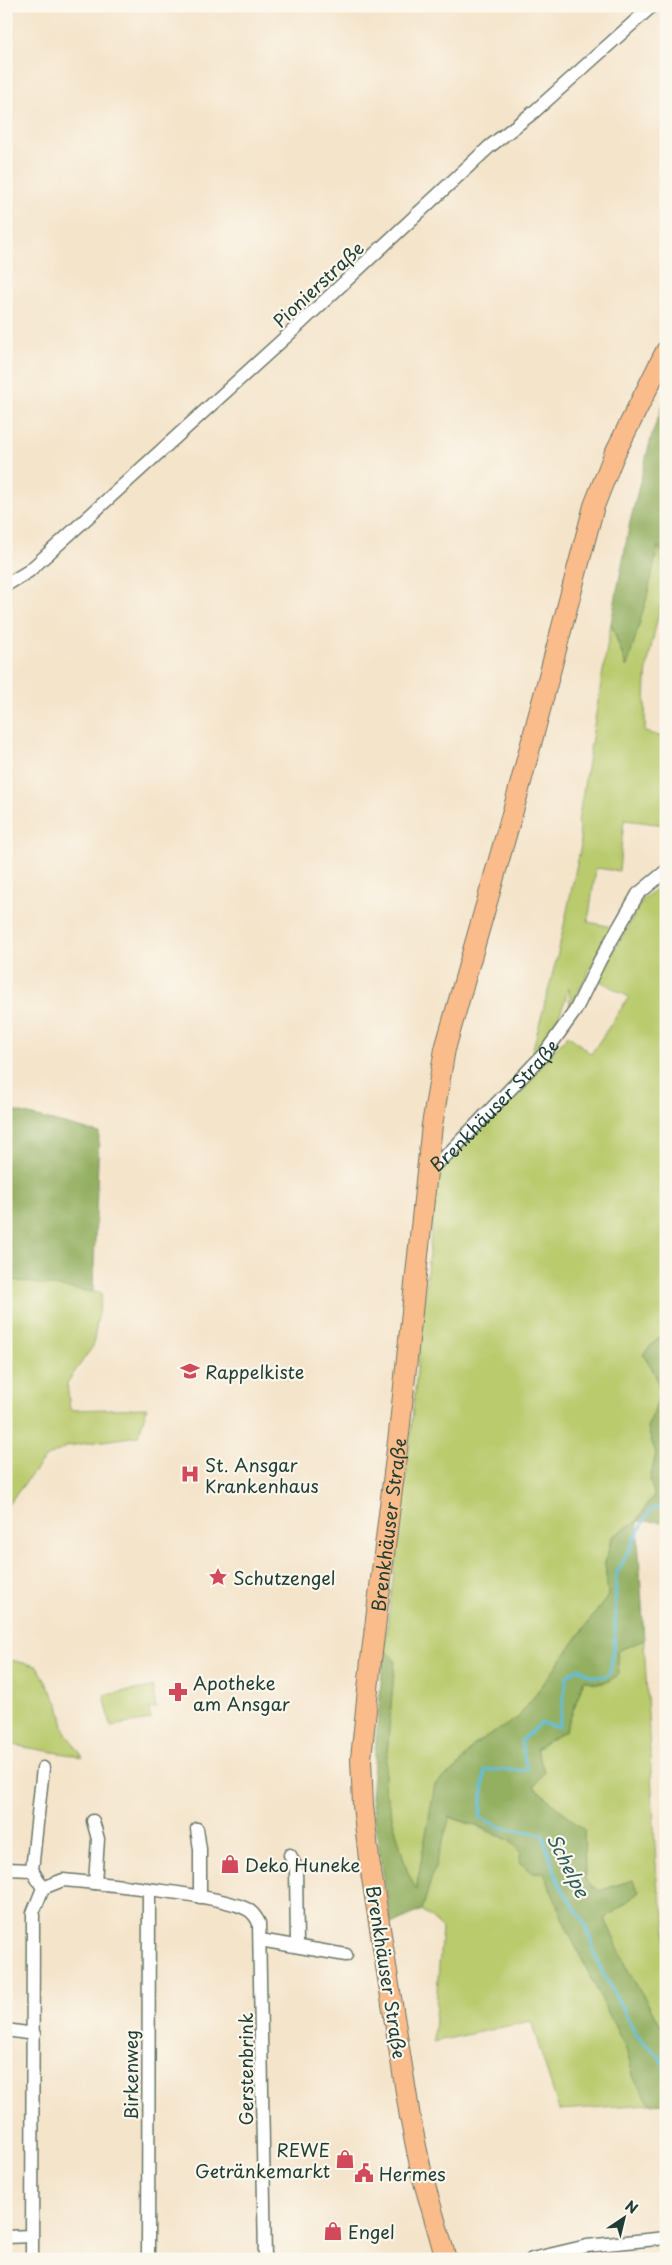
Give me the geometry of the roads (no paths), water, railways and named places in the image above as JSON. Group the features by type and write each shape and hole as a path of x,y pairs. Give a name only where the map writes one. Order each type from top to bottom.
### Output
{"main road":[{"path":"427,1171 445,1049 518,793 594,506 614,455 666,351"},
{"name":"Brenkhäuser Straße","path":"427,1171 400,1424 371,1660 362,1759 363,1805 369,1859 410,2117 422,2175 446,2259"}],"street":[{"name":"Pionierstraße","path":"6,585 29,571 288,336 489,147 535,111 652,6"},
{"name":"Brenkhäuser Straße","path":"427,1171 451,1151 544,1054 575,1011 600,960 638,894 666,871"},
{"path":"32,2259 33,1913 43,1888 32,1870 43,1768"},
{"path":"93,1821 98,1840 95,1883"},
{"path":"197,1829 200,1849 200,1897"},
{"path":"290,1855 296,1866 297,1945"},
{"path":"6,1869 32,1870"},
{"name":"Gerstenbrink","path":"43,1888 63,1880 200,1897 235,1904 250,1910 259,1923 265,2259"},
{"name":"Birkenweg","path":"148,2259 149,1891"},
{"path":"260,1940 346,1955"},
{"path":"6,2030 34,2034"},
{"path":"6,2237 32,2236"},
{"path":"532,2259 587,2246 666,2238"}],"waterway":[{"name":"Schelpe","path":"666,1503 650,1510 616,1575 615,1636 610,1672 605,1677 592,1676 579,1668 567,1676 559,1727 541,1723 521,1741 527,1770 485,1770 480,1817 499,1827 542,1834 559,1884 585,1924 599,1965 637,2036 660,2057 666,2067"}],"place":[{"name":"Rappelkiste","path":"190,1371"},
{"name":"St. Ansgar Krankenhaus","path":"190,1474"},
{"name":"Schutzengel","path":"218,1577"},
{"name":"Apotheke am Ansgar","path":"178,1692"},
{"name":"Deko Huneke","path":"230,1864"},
{"name":"REWE Getränkemarkt","path":"345,2159"},
{"name":"Hermes","path":"364,2173"},
{"name":"Engel","path":"333,2231"}]}
